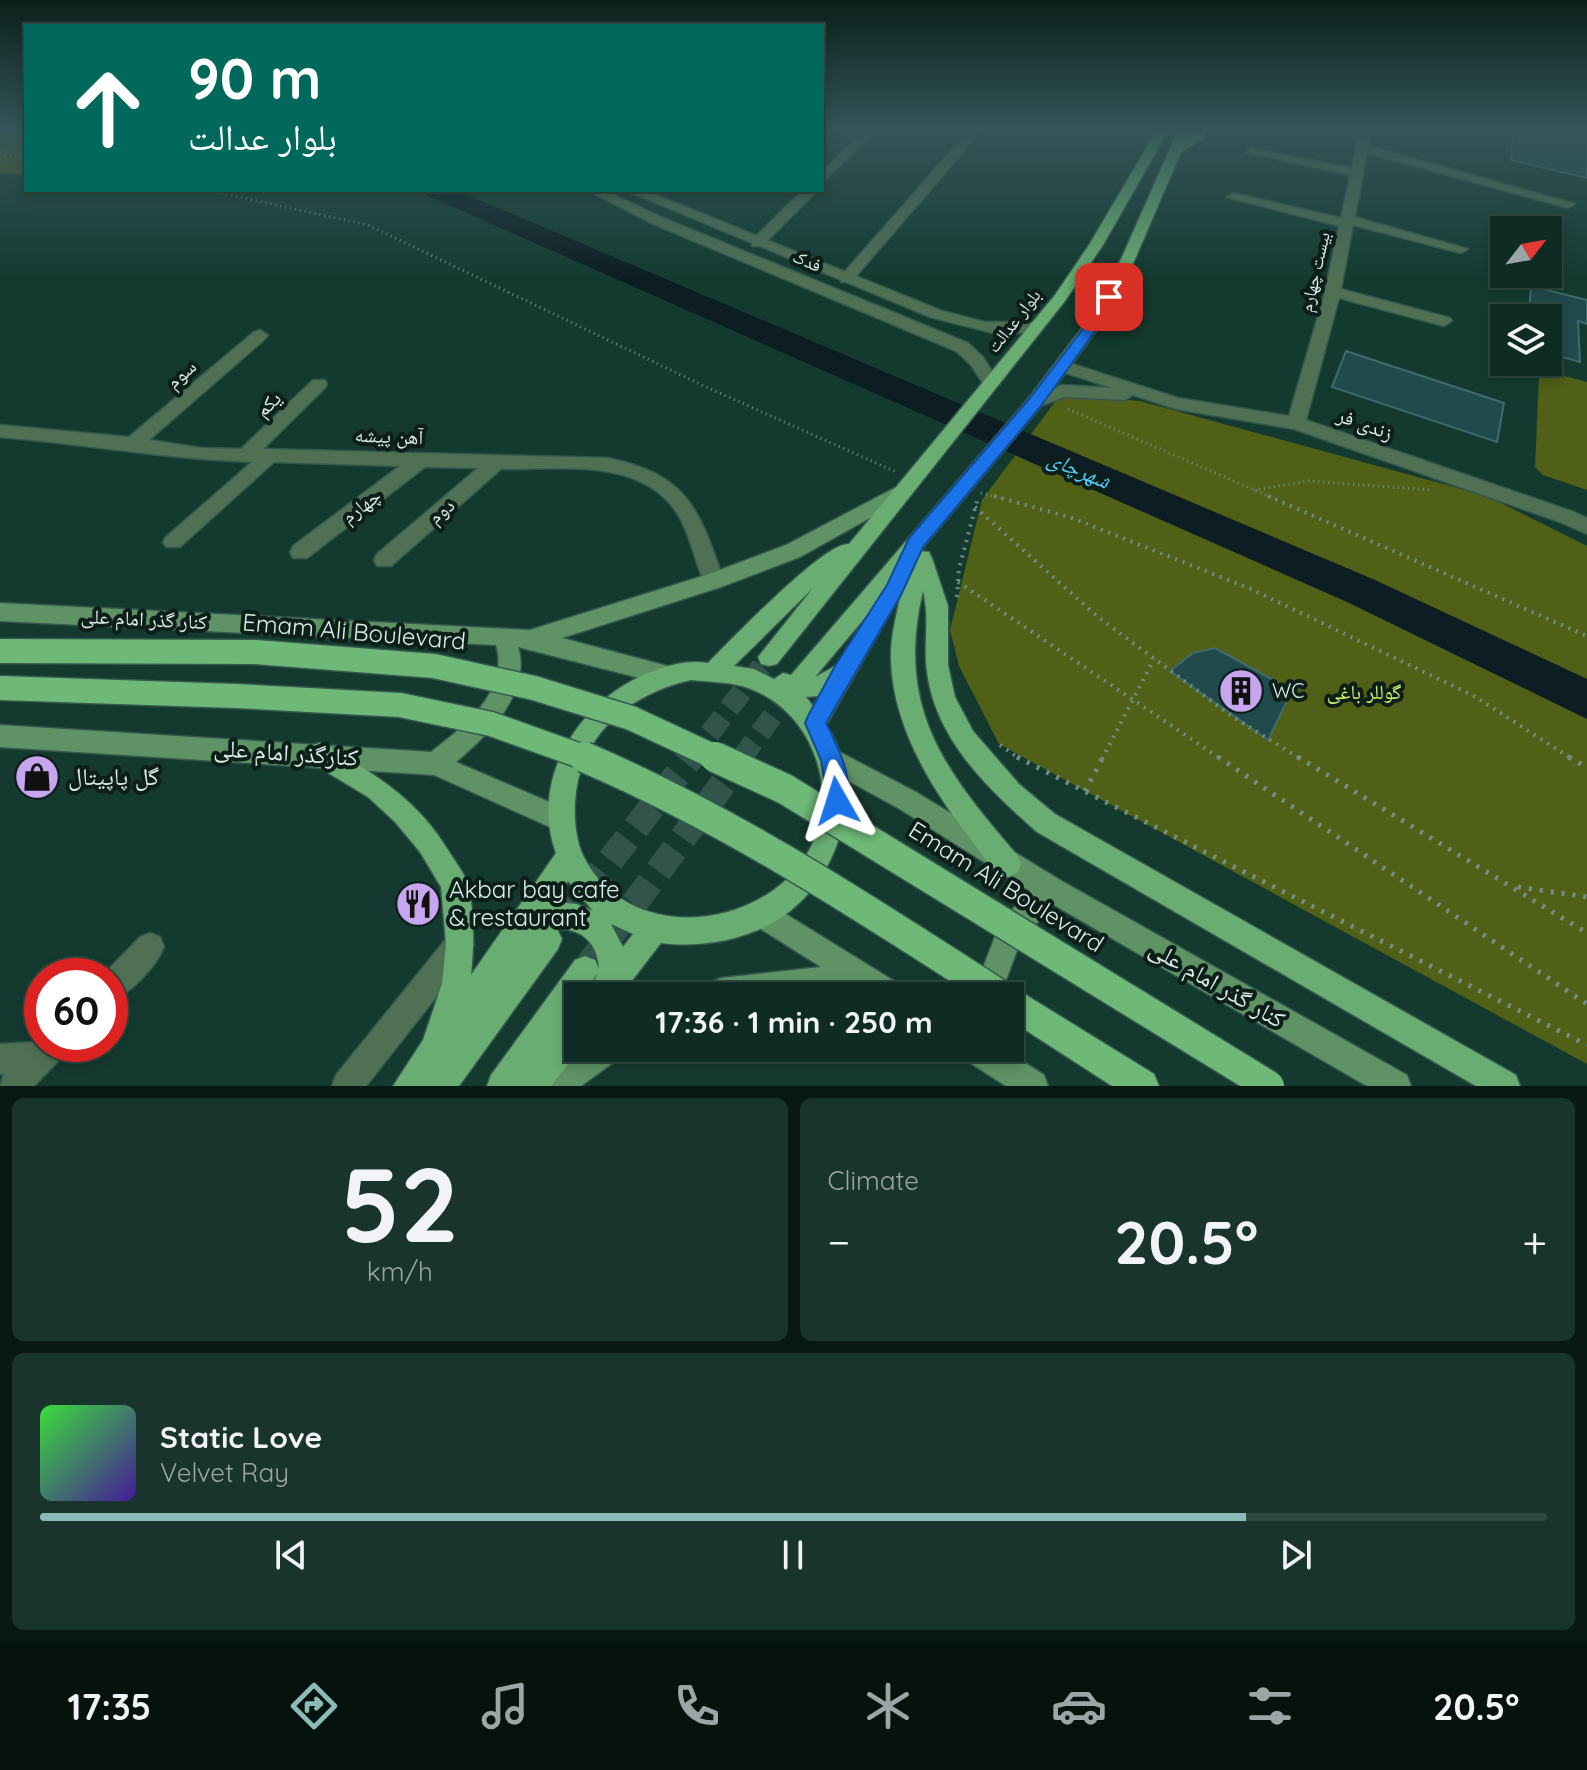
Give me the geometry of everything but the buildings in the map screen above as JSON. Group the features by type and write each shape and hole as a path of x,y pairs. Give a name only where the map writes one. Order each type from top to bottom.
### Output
{"highway":[{"name":"Emam Ali Boulevard","path":"0,651 255,652 434,666 534,688 631,718 785,789 1269,1086"},
{"path":"0,688 248,695 412,707 511,730 605,765 743,834 979,982"},
{"path":"1024,1010 1142,1086"}],"main road":[{"name":"بلوار عدالت","path":"876,525 1060,298 1135,179"},
{"path":"815,723 938,516 1035,402 1098,317 1129,257 1161,179"},
{"path":"529,639 714,581 815,541 909,484"},
{"path":"715,670 798,588 876,525"},
{"path":"769,657 876,525"},
{"path":"801,677 919,551"},
{"path":"919,551 901,658 915,724 933,767 964,812 1008,864"},
{"path":"919,551 937,606 938,673 949,711 969,748 1004,788 1046,823 1505,1086"},
{"name":"کنار گذر امام علی","path":"0,612 504,636 529,639 667,675"},
{"path":"765,621 757,641 757,660 765,671 781,682 801,689 813,689 828,684 843,672"},
{"path":"435,764 468,738 495,706 508,677 511,659 504,636"},
{"path":"715,670 739,673 781,691 815,723 832,759 837,801 826,844 801,883 763,914 728,928 704,931 655,929 612,909 587,885 569,857 561,820 563,781 578,744 601,713 632,690 667,675 715,670"},
{"name":"کنارگذر امام علی","path":"0,736 319,754 435,764 561,820"},
{"path":"319,754 377,789 404,813 429,843 454,884 460,944 456,984 435,1049"},
{"name":"کنار گذر امام علی","path":"832,759 907,800 1051,889 1396,1086"},
{"path":"440,1086 537,931 569,857"},
{"path":"991,982 1011,931 1051,889"},
{"path":"408,1086 435,1049 537,931 544,914 560,912 586,921 613,949 616,964 610,982"},
{"path":"763,914 870,982"},
{"path":"613,982 655,929"},
{"path":"502,1086 585,970"},
{"path":"532,1086 564,1045"},
{"path":"556,1086 588,1062"},
{"path":"1006,1062 1033,1086"}],"street":[{"path":"846,279 934,179"},
{"name":"بیست چهارم","path":"1296,423 1333,292 1356,179"},
{"path":"1475,179 1568,204"},
{"name":"فدک","path":"598,192 742,256 962,347 977,361 992,384"},
{"name":"فدک","path":"637,192 846,279 987,330 1012,331 1036,327"},
{"path":"742,256 809,192"},
{"path":"1233,197 1461,249"},
{"path":"1333,292 1444,321"},
{"name":"سوم","path":"131,446 260,335"},
{"name":"زندی فر","path":"1063,366 1176,403 1296,423 1567,517 1587,527"},
{"name":"یکم","path":"247,454 319,384"},
{"path":"1035,402 1062,391 1114,392 1176,403"},
{"name":"آهن پیشه","path":"0,431 89,438 202,454 498,461 635,468 657,480 676,497 693,520 714,581"},
{"path":"173,542 271,455"},
{"name":"چهارم","path":"300,552 422,459"},
{"name":"دوم","path":"384,560 498,461"},
{"path":"347,1086 460,944"},
{"path":"128,970 150,947"},
{"path":"0,1059 24,1055"},
{"path":"13,1086 37,1062"}],"path":[{"path":"216,192 368,225 909,484"},
{"path":"1062,391 1061,405 1587,636"},
{"path":"1254,490 1309,481 1434,490"},
{"path":"957,610 958,582 974,507 982,491 1072,518 1251,589 1474,696 1587,768"},
{"path":"958,494 1098,617 1268,741 1515,886 1587,933"},
{"path":"958,582 1587,1004"},
{"path":"1085,791 1154,659"},
{"path":"990,736 1025,762 1587,1045"},
{"path":"1515,886 1587,897"}],"green space":[{"path":"1562,375 1587,382 1587,490 1543,475 1535,467 1539,376"},
{"name":"گوللر باغی","path":"1074,395 1140,401 1487,496 1587,546 1587,1064 999,744 959,666 950,630 982,500 1057,399"}],"waterway":[{"name":"شهرچای","path":"440,192 1361,591 1587,700"}],"tunnel":[{"path":"690,759 769,657"},
{"path":"741,759 794,687"},
{"path":"560,925 691,757"},
{"path":"585,970 743,757"}],"place":[{"name":"WC","path":"1241,691"},
{"name":"گل پاپیتال","path":"37,777"},
{"name":"Akbar bay cafe & restaurant","path":"418,904"}],"route":[{"path":"837,801 832,759 815,723 894,589 916,543 1035,402 1098,317 1109,297"}]}
